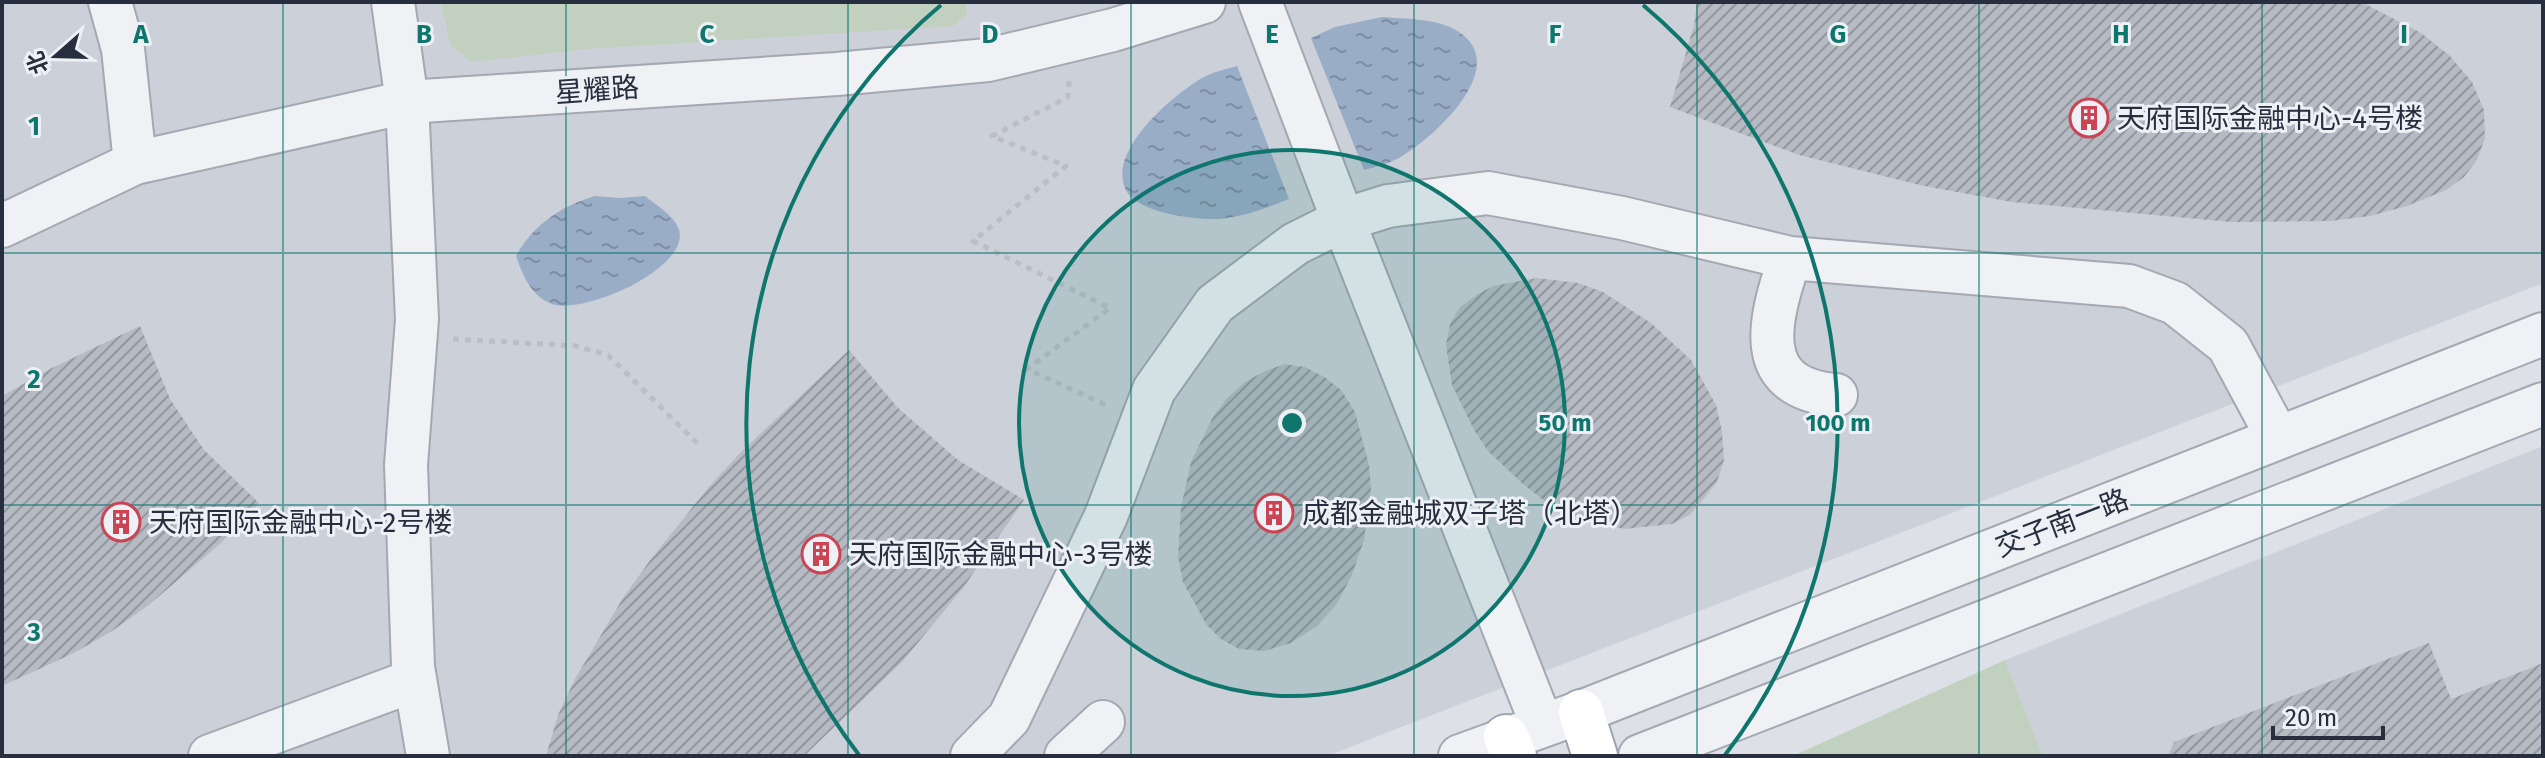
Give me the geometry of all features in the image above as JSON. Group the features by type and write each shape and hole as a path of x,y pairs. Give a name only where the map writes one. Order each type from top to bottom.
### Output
{"main road":[{"path":"1536,732 1595,756"}],"street":[{"path":"110,2 123,49 135,163"},
{"path":"393,2 407,102 417,319 406,465 415,680 428,756"},
{"name":"星耀路","path":"2,226 135,163 407,102 837,74 988,60 1073,40 1204,2"},
{"path":"1260,2 1536,732"},
{"path":"972,756 1009,718 1106,516 1154,390 1215,304 1295,244 1343,220 1388,206 1488,193 1622,218 1790,258 2129,286 2175,303 2228,345 2278,438"},
{"path":"1790,258 1775,302 1771,345 1784,376 1815,393 1836,395"},
{"name":"交子南一路","path":"1460,756 1536,732 2543,334"},
{"path":"1640,756 2543,404"},
{"path":"210,756 415,680"},
{"path":"1066,756 1103,722"}],"path":[{"path":"1073,40 1068,97 992,136 1066,166 973,241 1110,308 1027,369 1142,422"},
{"path":"415,337 576,346 608,355 698,444"}],"shaded area":[{"path":"2,2 2543,2 2543,283 1327,756 2,756"},
{"path":"2543,446 2543,756 2043,756 2005,660"}],"green space":[{"path":"441,2 966,2 966,15 953,26 587,49 472,62 450,45"},
{"path":"2005,660 2043,756 1793,756"}],"water":[{"path":"1382,17 1446,25 1471,43 1477,61 1474,79 1463,99 1431,134 1399,158 1364,170 1311,38 1335,27"},
{"path":"1237,66 1289,199 1255,212 1219,219 1169,214 1134,199 1127,192 1122,177 1125,160 1145,127 1159,111 1202,78"},
{"path":"595,196 645,196 674,220 679,230 678,245 652,273 632,285 587,302 567,306 552,304 533,291 516,256 531,235 549,218"}],"building":[{"name":"天府国际金融中心-4号楼","path":"1697,2 2361,2 2421,33 2450,56 2472,82 2484,110 2485,138 2477,160 2464,177 2446,190 2407,206 2370,216 2330,221 2231,222 2012,202 1924,186 1799,155 1670,107 1694,25"},
{"path":"1537,278 1578,283 1603,292 1651,323 1691,360 1716,405 1724,460 1717,482 1691,514 1672,524 1624,529 1575,516 1546,502 1523,484 1488,451 1474,430 1452,385 1446,345 1450,324 1460,307 1493,286"},
{"name":"天府国际金融中心-2号楼","path":"140,326 170,399 204,450 259,503 222,542 150,604 74,653 2,686 2,396"},
{"name":"天府国际金融中心-3号楼","path":"849,350 898,408 958,460 1024,500 963,588 902,662 804,756 546,756 558,715 575,679 623,598 651,559 740,453"},
{"name":"成都金融城双子塔（北塔）","path":"1285,364 1305,367 1326,378 1342,391 1355,412 1369,465 1371,488 1364,540 1352,575 1336,605 1317,626 1291,643 1264,651 1239,649 1221,639 1206,624 1183,582 1178,557 1181,507 1191,462 1213,417 1227,398 1245,382"},
{"path":"2429,643 2451,699 2543,663 2543,756 2168,756 2174,742"}],"place":[{"name":"天府国际金融中心-4号楼","path":"2089,118"},
{"name":"成都金融城双子塔（北塔）","path":"1274,513"},
{"name":"天府国际金融中心-2号楼","path":"121,522"},
{"name":"天府国际金融中心-3号楼","path":"821,554"}]}
